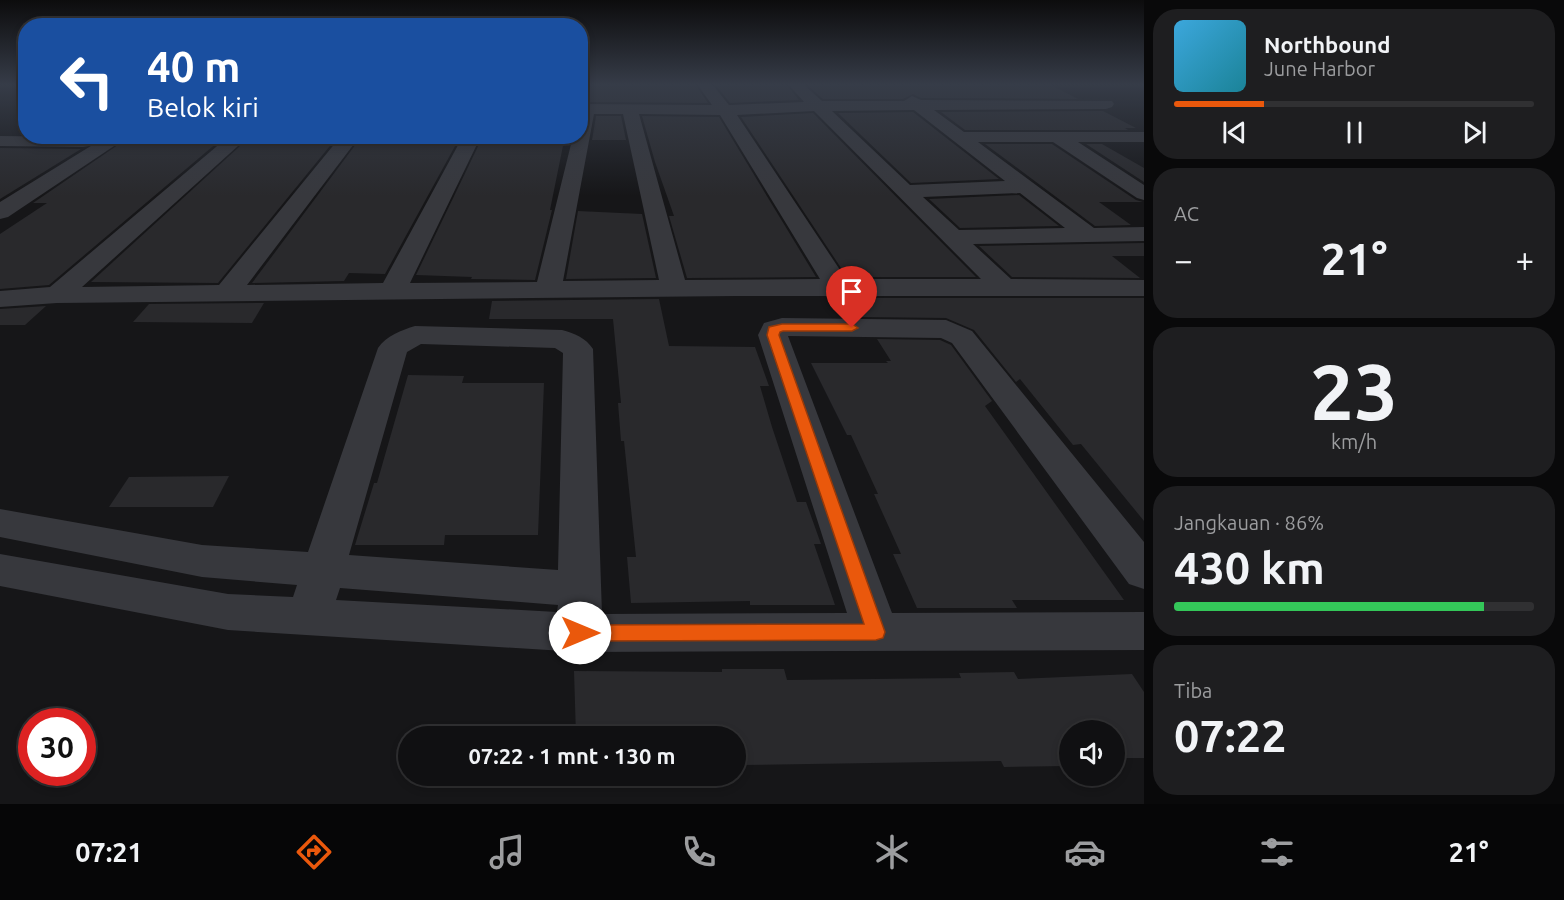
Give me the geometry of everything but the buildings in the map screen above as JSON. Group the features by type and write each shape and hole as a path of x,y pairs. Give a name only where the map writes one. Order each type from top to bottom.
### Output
{"street":[{"path":"625,122 674,289"},
{"path":"740,122 838,288"},
{"path":"834,122 1004,287"},
{"path":"939,122 1087,234"},
{"path":"1129,122 1144,134"},
{"path":"960,137 1144,134"},
{"path":"1057,137 1144,194"},
{"path":"0,141 18,141"},
{"path":"0,192 81,144"},
{"path":"0,212 107,144"},
{"path":"57,295 231,144"},
{"path":"226,294 345,144"},
{"path":"392,292 468,144"},
{"path":"549,291 577,144"},
{"path":"905,191 1027,187"},
{"path":"953,237 1144,234"},
{"path":"0,298 57,295 674,289 1144,288"},
{"path":"876,632 773,335 774,330 782,327 945,328 955,333 962,338 1144,572"},
{"path":"309,617 393,348 415,335 562,339 578,349 580,633"},
{"path":"0,524 202,561 579,589"},
{"path":"0,570 228,612 580,633 1144,631"}],"route":[{"path":"580,633 876,632 773,335 774,330 782,327 852,328"}]}
